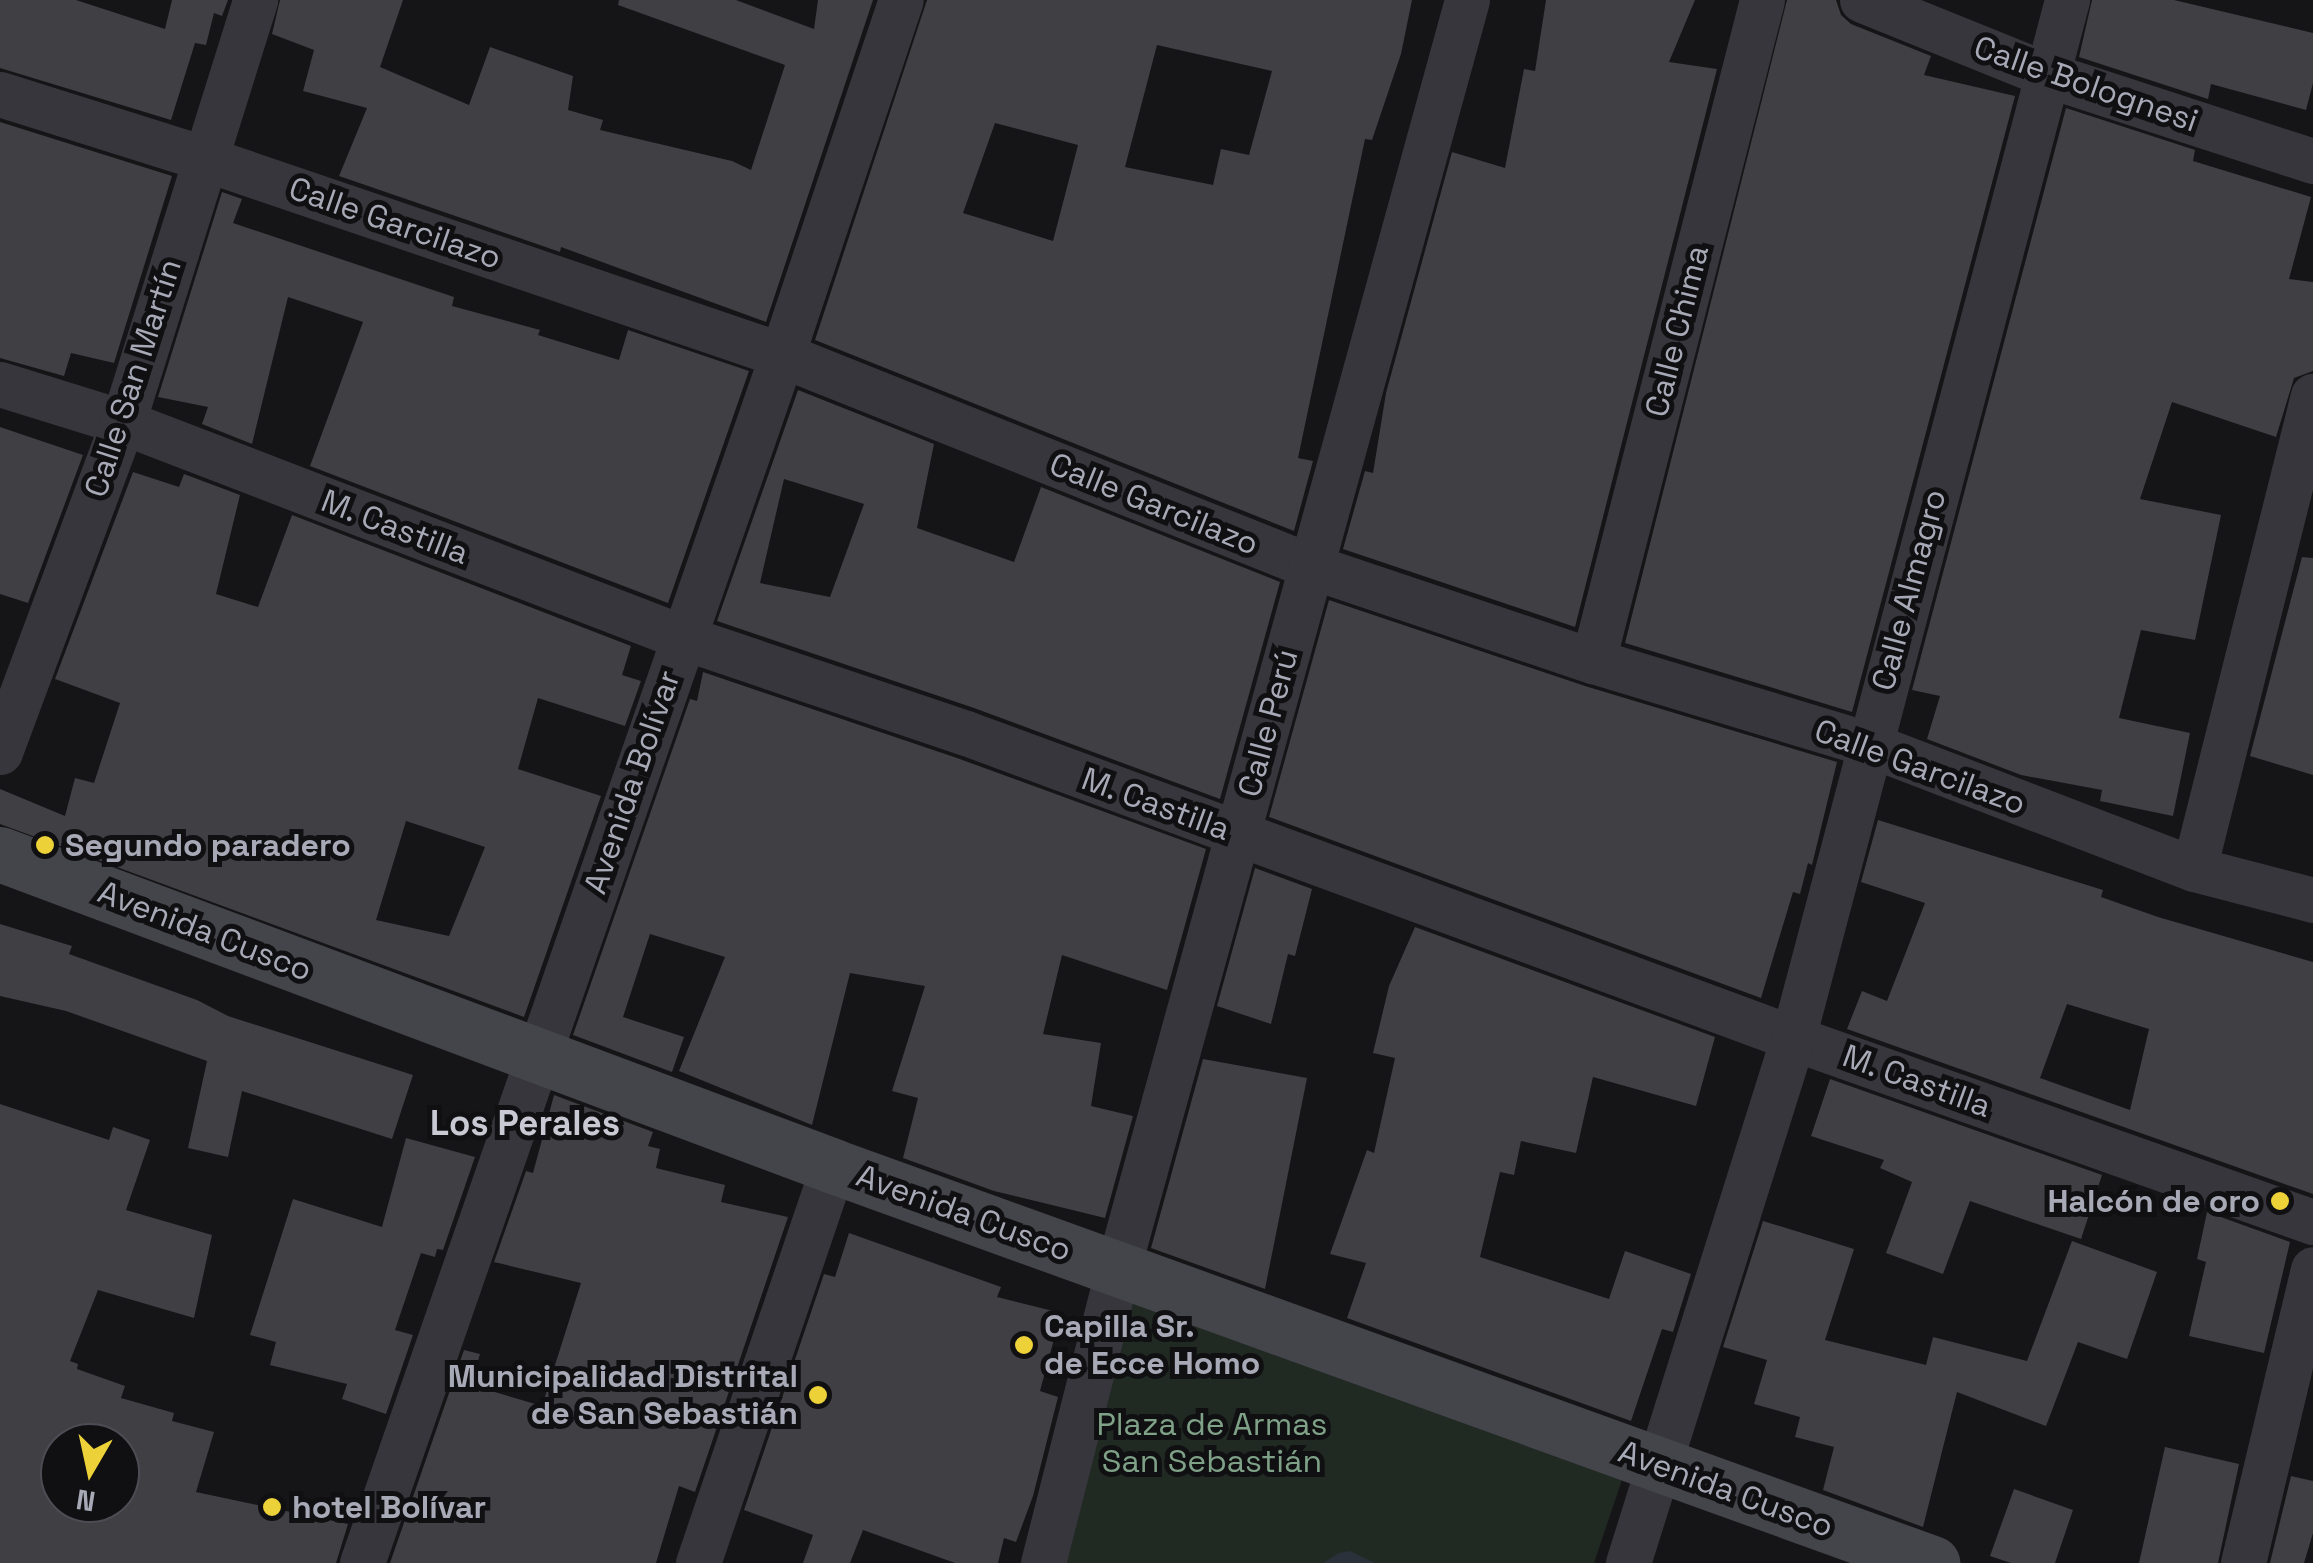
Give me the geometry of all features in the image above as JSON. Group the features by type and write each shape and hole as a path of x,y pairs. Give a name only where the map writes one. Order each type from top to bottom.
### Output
{"street":[{"name":"Calle San Martín","path":"0,752 123,422 255,0"},
{"name":"Avenida Bolívar","path":"362,1563 782,355 901,0"},
{"name":"Calle Perú","path":"1043,1563 1118,1268 1467,0"},
{"name":"Calle Chima","path":"1593,661 1762,0"},
{"name":"Calle Bolognesi","path":"1862,0 2045,74 2313,161"},
{"name":"Calle Almagro","path":"1628,1563 1662,1466 1794,1038 1868,744 2067,0"},
{"name":"Calle Garcilazo","path":"0,94 203,158 782,355 1310,566 1593,661 1868,744 2194,869 2313,900"},
{"name":"M. Castilla","path":"0,384 123,422 682,637 966,734 1794,1038 2313,1222"},
{"path":"2194,869 2313,396"},
{"name":"Avenida Cusco","path":"0,854 833,1166 1932,1563"},
{"path":"698,1563 833,1166"},
{"path":"2243,1563 2313,1269"}],"green space":[{"name":"Plaza de Armas San Sebastián","path":"1130,1287 1626,1468 1594,1563 1057,1563"}],"shaded area":[{"path":"1350,1551 1375,1563 1323,1563 1339,1553"}],"building":[{"path":"0,0 76,0 165,29 172,0 228,0 222,16 214,13 206,45 195,43 171,120 0,68"},
{"path":"280,0 403,0 380,67 469,105 490,47 573,76 568,110 603,120 600,130 732,161 751,170 785,65 618,5 619,0 736,0 814,29 818,0 873,0 766,322 561,247 560,252 339,176 367,108 303,91 314,50 272,34"},
{"path":"927,0 1412,0 1401,54 1372,140 1365,139 1298,458 1313,461 1294,531 815,340","holes":["1157,45 1272,71 1249,155 1221,149 1213,185 1125,167","995,123 1078,145 1053,241 963,213"]},
{"path":"1546,0 1695,0 1669,62 1717,69 1575,627 1343,549 1365,471 1373,473 1386,393 1452,152 1505,168 1524,69 1535,71"},
{"path":"1787,0 1836,0 1841,15 1851,24 1931,56 1924,75 2015,96 1852,712 1625,643"},
{"path":"2092,0 2174,0 2313,33 2313,83 2306,110 2211,84 2208,99 2079,57"},
{"path":"2066,108 2195,150 2193,161 2311,197 2289,279 2313,282 2313,371 2294,378 2276,437 2172,402 2140,499 2221,515 2195,640 2141,630 2119,718 2190,733 2173,816 2100,801 2102,790 2021,775 1927,739 1940,696 1912,690"},
{"path":"0,122 172,176 114,363 71,353 64,376 0,358"},
{"path":"222,192 242,199 233,223 454,297 452,306 540,330 538,335 619,360 628,330 749,371 668,603 310,466 363,322 288,297 252,444 202,424 208,407 158,397"},
{"path":"798,390 934,444 917,528 1014,562 1041,487 1280,582 1220,799 974,708 717,621","holes":["784,479 864,504 830,597 760,583"]},
{"path":"0,427 83,455 28,603 0,594"},
{"path":"133,472 179,487 184,474 240,495 216,594 258,607 292,515 631,646 622,675 641,681 625,726 538,698 518,769 601,796 524,1017 0,824 0,789 65,816 75,778 94,783 120,703 55,679","holes":["406,821 485,847 449,936 376,920"]},
{"path":"2302,557 2313,558 2313,775 2250,756"},
{"path":"1329,600 1585,686 1837,762 1812,865 1808,863 1800,894 1793,892 1761,998 1269,817"},
{"path":"703,672 957,758 1206,849 1167,990 1062,955 1043,1034 1101,1043 1091,1106 1133,1116 1105,1218 994,1191 903,1158 918,1098 892,1091 925,986 850,973 812,1125 679,1071 725,957 650,934 623,1017 684,1037 672,1072 573,1035 690,699 697,701"},
{"path":"1878,820 2103,890 2101,897 2158,917 2313,962 2313,1194 1847,1029 1862,991 1887,1001 1925,903 1861,882","holes":["2067,1004 2149,1029 2130,1110 2040,1078"]},
{"path":"1255,868 1312,889 1295,956 1288,954 1271,1024 1217,1006"},
{"path":"0,924 72,946 69,954 197,1000 228,1016 413,1075 392,1139 242,1091 228,1157 188,1148 207,1061 66,1011 0,996"},
{"path":"1415,927 1715,1037 1696,1106 1593,1077 1576,1153 1521,1141 1514,1175 1500,1172 1480,1257 1609,1299 1625,1251 1691,1274 1673,1332 1662,1329 1631,1421 1347,1318 1366,1263 1330,1254 1367,1150 1374,1153 1395,1058 1373,1053 1389,986"},
{"path":"1203,1059 1307,1078 1265,1289 1151,1248"},
{"path":"1830,1079 2102,1175 2081,1239 1970,1201 1943,1274 1886,1253 1912,1182 1880,1168 1884,1160 1811,1136"},
{"path":"554,1095 653,1132 648,1146 660,1149 656,1168 725,1185 721,1202 788,1217 695,1492 679,1486 656,1563 390,1563 464,1350 480,1354 471,1385 542,1406 581,1283 494,1262 526,1171 533,1173"},
{"path":"0,1104 109,1140 113,1127 150,1140 126,1210 212,1235 194,1318 98,1290 70,1361 78,1364 77,1369 125,1386 121,1398 174,1413 172,1421 214,1432 196,1492 348,1524 336,1563 0,1563"},
{"path":"406,1138 475,1157 443,1250 437,1249 435,1257 421,1253 395,1330 413,1335 386,1414 342,1399 347,1384 270,1365 276,1342 250,1335 293,1199 382,1227"},
{"path":"2207,1212 2290,1242 2264,1353 2189,1336 2206,1262 2197,1259"},
{"path":"1763,1221 1854,1249 1825,1340 1926,1365 1933,1337 2027,1361 2072,1241 2157,1272 2127,1359 2078,1342 2046,1426 1957,1392 1923,1527 1823,1490 1834,1447 1795,1437 1800,1417 1754,1404 1767,1360 1723,1347"},
{"name":"Municipalidad Distrital de San Sebastián","path":"849,1233 1001,1287 997,1297 1061,1313 1040,1391 1058,1397 1033,1496 1016,1542 1004,1538 998,1563 955,1563 863,1530 850,1563 803,1563 813,1535 744,1510 824,1274 835,1277"},
{"path":"2165,1447 2239,1464 2218,1563 2139,1563"},
{"path":"2291,1476 2313,1481 2313,1533 2304,1563 2270,1563"},
{"path":"2014,1489 2073,1510 2055,1563 2011,1563 1990,1556"}],"place":[{"name":"Segundo paradero","path":"45,845"},
{"name":"Halcón de oro","path":"2280,1201"},
{"name":"Capilla Sr. de Ecce Homo","path":"1024,1345"},
{"name":"Municipalidad Distrital de San Sebastián","path":"818,1395"},
{"name":"hotel Bolívar","path":"272,1507"}],"district":[{"name":"Los Perales","path":"525,1123"}]}
